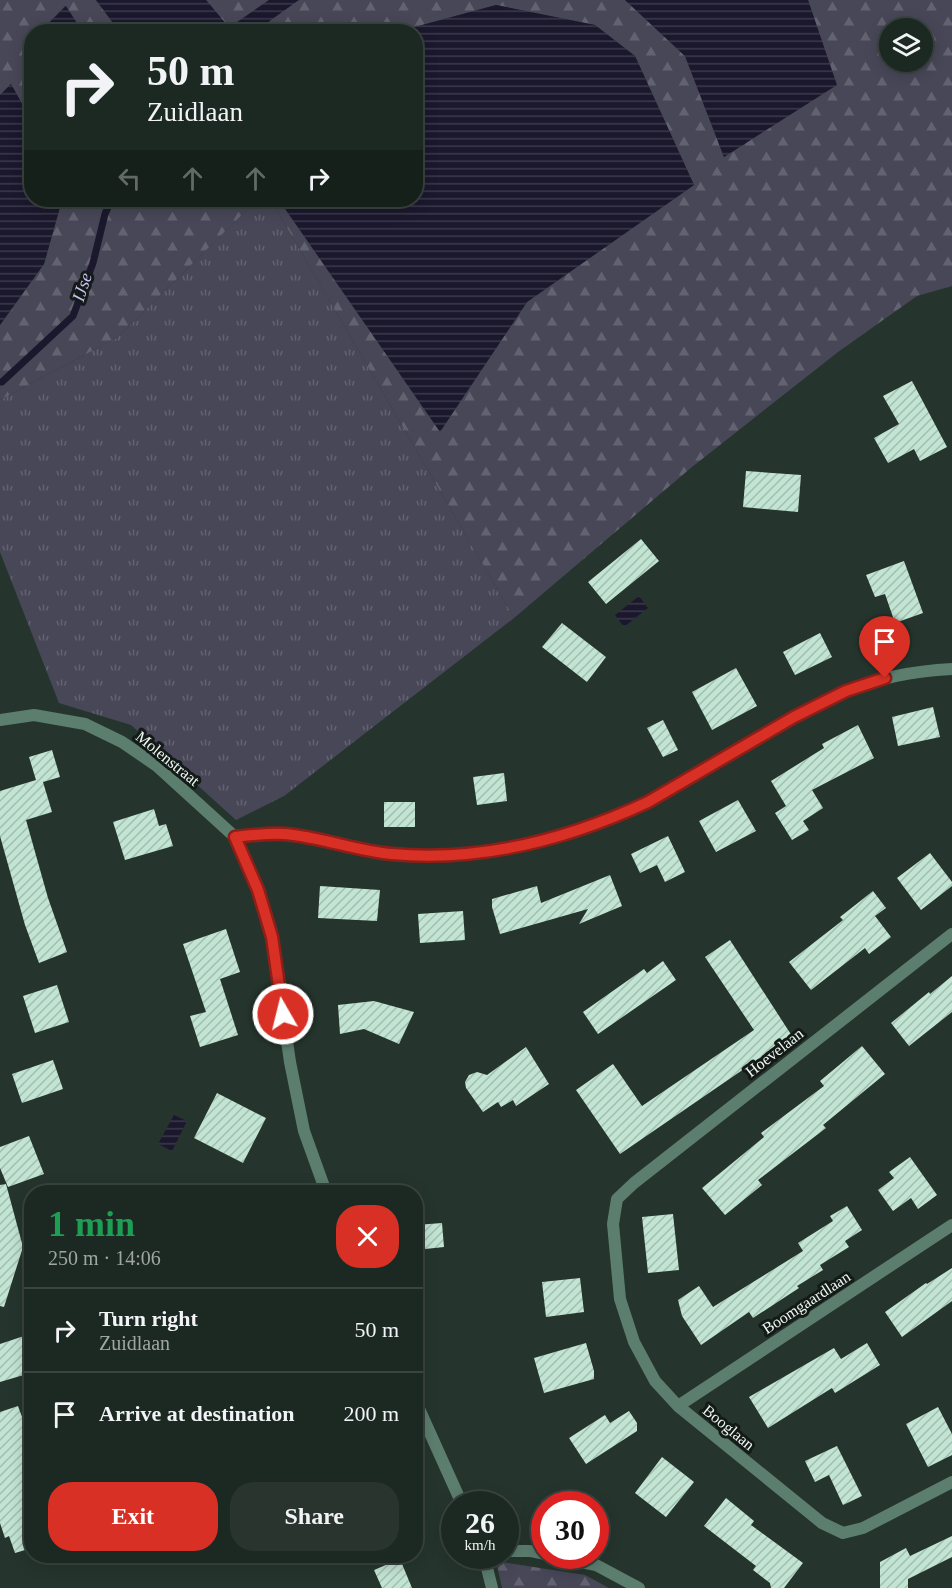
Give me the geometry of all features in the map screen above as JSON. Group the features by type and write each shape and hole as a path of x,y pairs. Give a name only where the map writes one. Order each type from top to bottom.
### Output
{"street":[{"path":"323,1185 304,1131 290,1062 272,937 258,890 235,837 254,834 286,834 393,854 482,852 526,845 613,818 648,802 794,717 846,691 885,678 925,670 952,669"},
{"name":"Molenstraat","path":"0,720 34,715 85,724 122,742 157,766 235,837"},
{"name":"Hoevelaan","path":"617,1199 634,1182 952,934"},
{"name":"Booglaan","path":"617,1199 613,1224 620,1299 634,1342 655,1381 678,1406 822,1523 843,1533 863,1528 952,1482"},
{"name":"Boomgaardlaan","path":"678,1406 952,1225"},
{"path":"423,1418 456,1491"},
{"path":"487,1569 492,1588"},
{"path":"603,1569 639,1588"}],"green space":[{"path":"0,0 96,0 114,24 77,24 65,6 48,24 24,24 24,49 22,51 24,54 24,107 11,84 0,95"},
{"path":"206,0 625,0 685,56 724,157 836,85 808,0 952,0 952,286 917,296 838,352 692,467 514,618 275,207 284,207 440,431 527,302 694,185 635,56 595,25 496,5 423,25 226,24"},
{"path":"60,207 250,207 118,337 0,400 0,325 44,264"},
{"path":"250,207 275,207 514,618 284,796 236,820 131,725 59,703 0,552 0,400 118,337"},
{"path":"519,1565 531,1567 531,1569 585,1575 609,1588 502,1588 498,1569 519,1569"}],"shaded area":[{"path":"96,0 206,0 226,24 114,24"},
{"path":"269,0 299,0 266,24 234,24"},
{"path":"625,0 808,0 837,85 724,157 685,56"},
{"path":"496,5 595,25 635,56 694,185 527,302 440,432 284,207 423,207 423,25"},
{"path":"66,6 78,24 48,24"},
{"path":"11,84 24,107 24,207 60,207 44,264 0,325 0,95"},
{"path":"639,596 648,608 624,627 615,615"},
{"path":"174,1115 187,1121 172,1151 158,1144"}],"building":[{"path":"912,381 947,447 920,461 914,449 888,463 874,438 899,424 883,396"},
{"path":"746,471 801,475 798,512 743,507"},
{"path":"641,539 659,561 606,604 588,582"},
{"path":"904,561 923,613 895,623 885,594 875,597 866,575"},
{"path":"562,623 606,657 587,682 542,647"},
{"path":"820,633 832,657 795,675 783,652"},
{"path":"736,668 757,706 712,730 692,692"},
{"path":"933,707 940,737 898,746 892,717"},
{"path":"663,720 678,750 663,757 647,728"},
{"path":"858,725 874,758 812,790 823,808 803,821 809,830 792,840 775,813 786,806 771,781 824,748 822,744"},
{"path":"52,750 60,777 43,782 52,812 26,820 48,898 67,952 39,963 25,925 0,836 0,791 36,780 29,757"},
{"path":"504,773 507,801 477,805 473,777"},
{"path":"738,800 756,831 716,852 699,821"},
{"path":"384,802 415,802 415,827 384,827"},
{"path":"154,809 159,826 166,824 173,846 125,860 113,822"},
{"path":"668,836 685,872 665,882 657,865 640,873 631,854"},
{"path":"930,853 952,882 952,886 921,910 897,878"},
{"path":"610,875 622,906 579,924 588,909 500,934 492,899 537,886 541,903"},
{"path":"320,886 380,890 377,921 318,918"},
{"path":"873,891 886,908 875,916 891,937 869,954 865,948 811,990 789,962 843,920 840,917"},
{"path":"463,911 465,940 420,943 418,914"},
{"path":"226,929 240,972 220,979 238,1035 200,1047 190,1016 206,1012 183,944"},
{"path":"730,940 792,1036 620,1154 576,1090 613,1064 642,1106 754,1030 705,957"},
{"path":"663,961 676,980 598,1034 583,1012 644,969 647,973"},
{"path":"952,976 952,1012 909,1046 891,1023"},
{"path":"57,985 69,1022 35,1033 23,996"},
{"path":"374,1001 414,1012 399,1044 364,1029 340,1034 338,1005"},
{"path":"862,1046 885,1074 823,1125 826,1128 758,1180 762,1185 725,1215 702,1188 764,1137 761,1133 824,1086 820,1081"},
{"path":"526,1047 549,1084 516,1106 513,1100 501,1107 498,1102 483,1112 466,1088 465,1082 469,1075 477,1072 487,1075"},
{"path":"53,1060 63,1089 22,1103 12,1074"},
{"path":"217,1093 266,1118 243,1163 194,1138"},
{"path":"29,1136 44,1174 8,1187 0,1168 0,1147"},
{"path":"910,1157 937,1195 918,1209 911,1198 893,1211 878,1190 894,1178 889,1172"},
{"path":"6,1184 23,1247 4,1307 0,1306 0,1185"},
{"path":"847,1206 862,1230 845,1241 849,1247 820,1265 823,1270 797,1286 799,1288 753,1318 749,1312 701,1345 682,1316 678,1300 699,1286 713,1307 803,1251 798,1243 833,1221 830,1216"},
{"path":"673,1214 679,1270 648,1273 642,1217"},
{"path":"442,1223 444,1247 423,1249 423,1224"},
{"path":"952,1268 952,1301 902,1337 885,1312"},
{"path":"580,1278 584,1312 546,1317 542,1282"},
{"path":"24,1336 24,1375 0,1382 0,1344"},
{"path":"586,1343 594,1379 544,1393 534,1358"},
{"path":"867,1343 880,1365 835,1393 832,1388 768,1428 749,1397 834,1348 841,1359"},
{"path":"18,1406 24,1422 24,1550 15,1553 9,1536 5,1538 0,1523 0,1412"},
{"path":"938,1407 952,1434 952,1455 928,1467 906,1424"},
{"path":"629,1411 637,1423 637,1431 586,1464 569,1438 605,1415 610,1423"},
{"path":"837,1446 862,1496 843,1505 829,1475 815,1482 805,1461"},
{"path":"662,1457 694,1482 666,1517 635,1493"},
{"path":"726,1498 754,1521 751,1525 803,1563 784,1588 771,1588 770,1583 753,1570 756,1566 704,1526"},
{"path":"952,1536 952,1557 908,1579 908,1588 880,1588 880,1562 906,1548 910,1556"},
{"path":"391,1563 402,1563 412,1588 382,1588 374,1570"}],"waterway":[{"name":"IJse","path":"0,382 73,316 93,263 108,207"}],"route":[{"path":"283,1014 272,937 258,890 235,837 254,834 286,834 393,854 482,852 526,845 565,835 631,810 794,717 846,691 885,678"}]}
